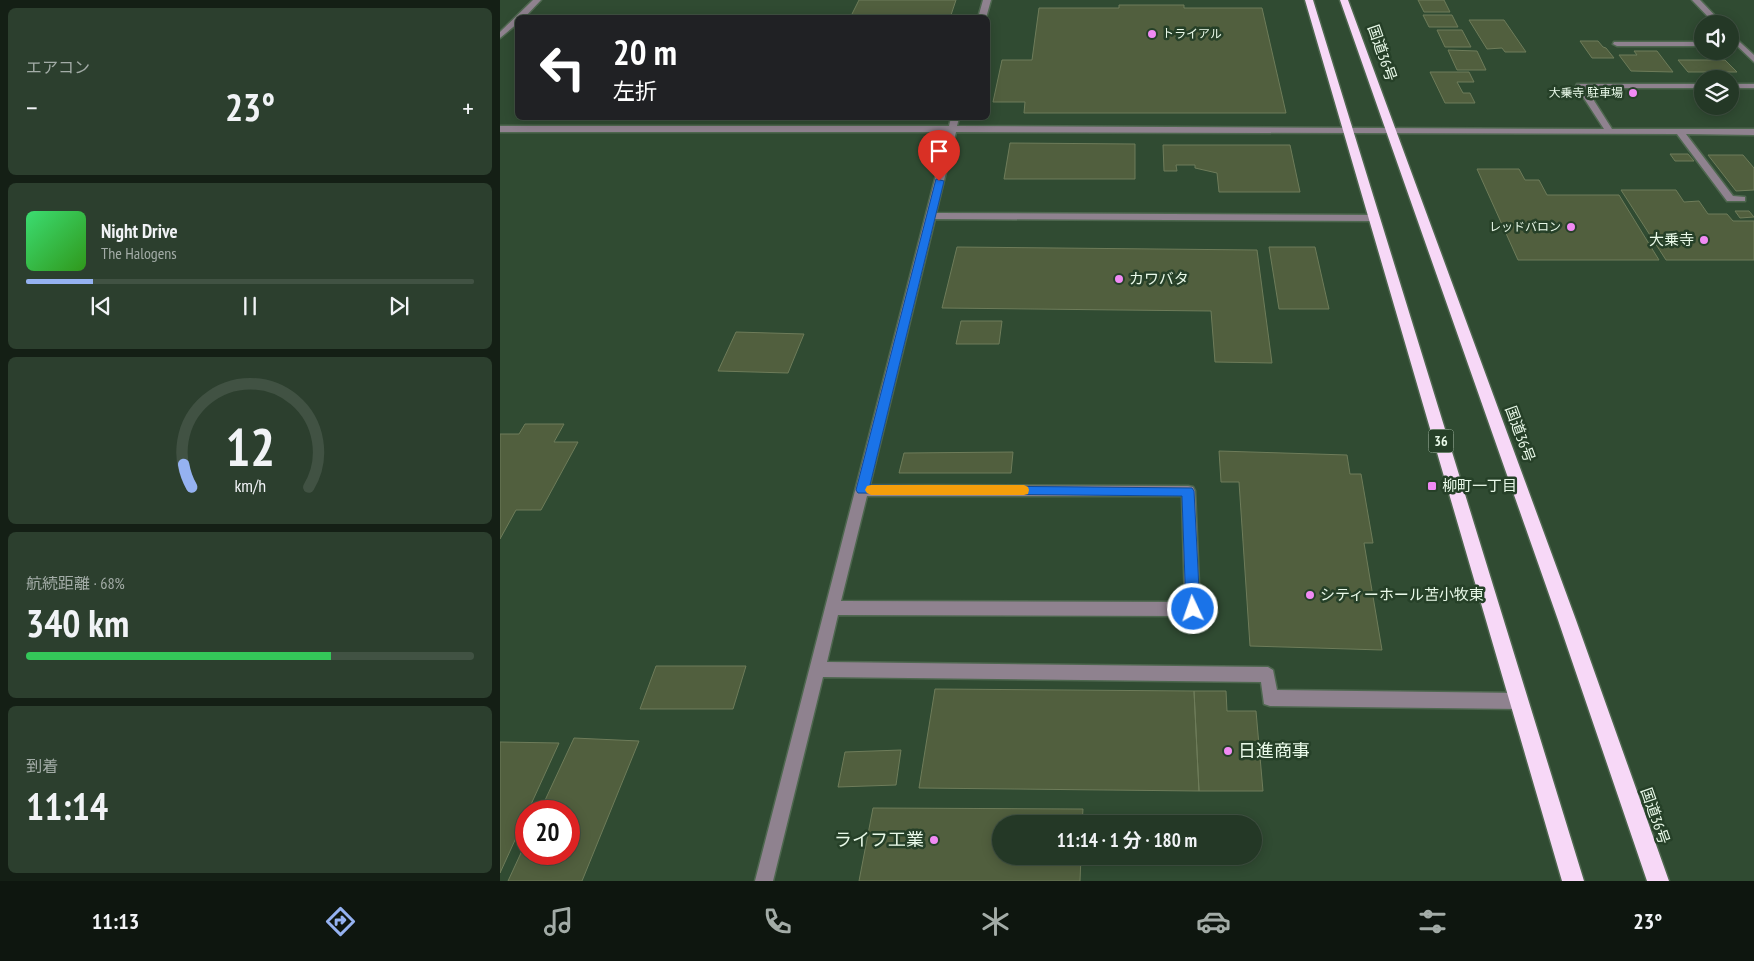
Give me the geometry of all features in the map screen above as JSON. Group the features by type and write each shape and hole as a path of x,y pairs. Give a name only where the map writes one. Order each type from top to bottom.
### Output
{"highway":[{"name":"36","path":"1309,0 1573,881"},
{"name":"国道36号","path":"1344,0 1547,563 1658,881"}],"street":[{"path":"521,15 537,0"},
{"path":"983,15 986,0"},
{"path":"1696,0 1710,15"},
{"path":"500,36 515,21"},
{"path":"1617,44 1694,44"},
{"path":"1739,48 1754,60"},
{"path":"1610,132 1580,86 1694,86"},
{"path":"1739,86 1754,86"},
{"path":"764,881 954,123"},
{"path":"500,129 954,123 1348,131 1754,132"},
{"path":"1680,132 1730,199 1742,199"},
{"path":"931,216 1374,218"},
{"path":"833,608 1193,609 1188,491 862,490"},
{"path":"818,669 1268,675 1270,698 1519,701"}],"building":[{"path":"859,0 956,0 951,15 852,15"},
{"path":"1418,0 1444,0 1450,12 1424,12"},
{"name":"トライアル","path":"1119,5 1184,5 1184,8 1262,8 1286,113 1024,113 1025,102 993,102 1002,60 1032,60 1039,8 1119,8"},
{"path":"1423,15 1452,15 1458,27 1429,27"},
{"path":"1469,20 1504,20 1526,52 1505,52 1502,48 1487,49"},
{"path":"1437,30 1462,30 1471,47 1445,47"},
{"path":"1580,41 1598,41 1614,58 1592,58"},
{"path":"1448,50 1477,51 1486,70 1457,70"},
{"path":"1634,51 1657,51 1673,72 1631,71 1619,55 1637,55"},
{"path":"1678,60 1725,60 1735,70 1694,70 1694,72 1688,72"},
{"path":"1430,72 1469,72 1474,82 1457,82 1463,93 1470,93 1475,103 1445,103"},
{"path":"1010,143 1135,144 1135,179 1004,179"},
{"path":"1163,145 1290,145 1300,192 1219,192 1217,173 1195,168 1195,165 1176,165 1177,171 1164,171"},
{"path":"1670,154 1688,154 1694,161 1675,161"},
{"path":"1708,155 1743,155 1754,168 1754,190 1736,191"},
{"name":"レッドバロン","path":"1477,169 1519,169 1525,180 1539,180 1547,195 1619,195 1659,260 1518,260"},
{"name":"大乗寺","path":"1621,190 1676,190 1684,202 1699,201 1708,214 1727,214 1733,221 1754,221 1754,260 1666,260"},
{"path":"1735,211 1749,211 1754,217 1740,218"},
{"path":"957,247 1257,250 1272,363 1215,362 1211,311 942,308"},
{"path":"1269,247 1315,247 1329,309 1279,309"},
{"path":"961,321 1002,321 999,344 956,344"},
{"path":"736,332 804,334 788,373 718,371"},
{"path":"525,424 564,424 554,442 578,442 541,510 516,510 500,539 500,434 519,434"},
{"name":"シティーホール苫小牧東","path":"1219,451 1347,455 1350,474 1361,474 1373,543 1364,543 1382,650 1250,646 1239,482 1221,482"},
{"path":"1013,452 1011,473 899,473 904,453"},
{"path":"656,666 746,666 733,709 640,709"},
{"path":"935,689 1194,691 1199,791 919,788"},
{"name":"日進商事","path":"1194,691 1226,691 1227,711 1256,711 1263,791 1199,791"},
{"path":"574,738 639,741 582,881 508,881 515,865 580,865 580,800 545,800"},
{"path":"500,742 559,743 533,800 515,800 515,840 500,873"},
{"path":"901,750 896,785 838,787 845,752"},
{"name":"ライフ工業","path":"873,808 1083,809 1083,815 992,815 992,865 1081,865 1080,881 859,881"}],"slow traffic":[{"path":"871,490 1024,490"}],"place":[{"name":"トライアル","path":"1152,34"},
{"name":"大乗寺 駐車場","path":"1633,93"},
{"name":"レッドバロン","path":"1571,227"},
{"name":"大乗寺","path":"1704,240"},
{"name":"カワバタ","path":"1119,279"},
{"name":"柳町一丁目","path":"1432,486"},
{"name":"シティーホール苫小牧東","path":"1310,595"},
{"name":"日進商事","path":"1228,751"},
{"name":"ライフ工業","path":"934,840"}],"route":[{"path":"939,181 862,490 1188,491 1193,609"}]}
